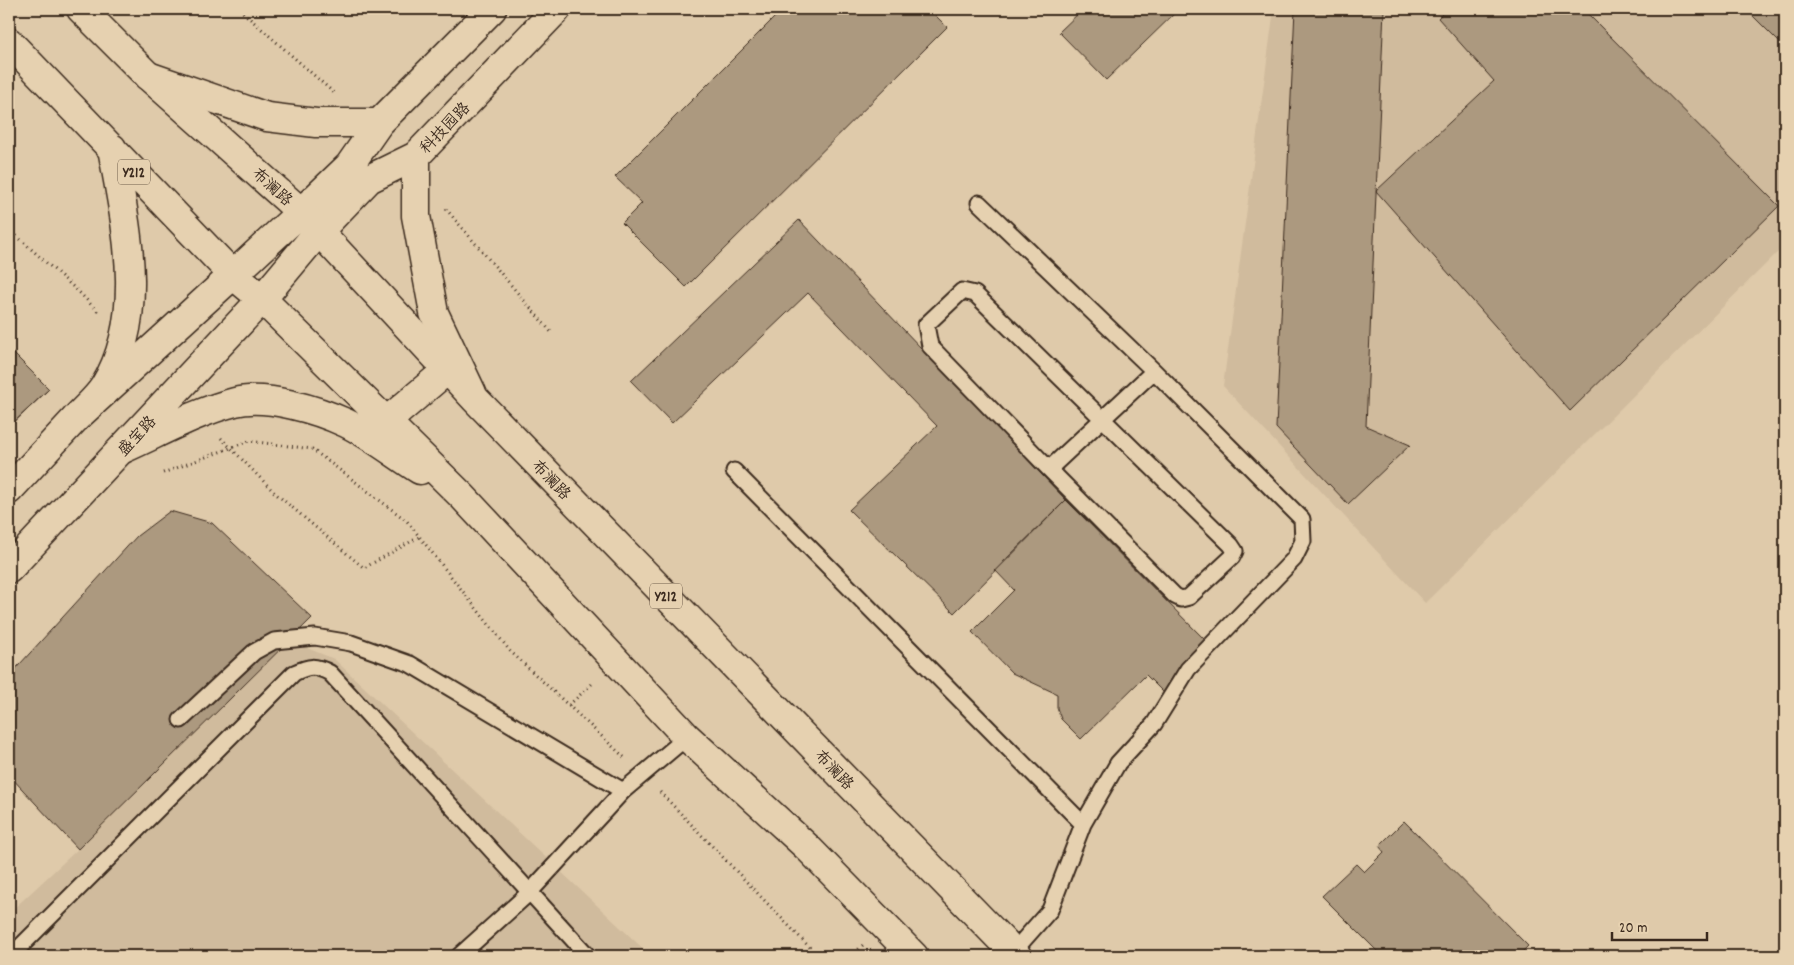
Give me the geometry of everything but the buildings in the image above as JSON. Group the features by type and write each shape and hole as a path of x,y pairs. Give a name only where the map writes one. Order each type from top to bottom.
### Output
{"main road":[{"name":"布澜路","path":"81,9 148,76 310,221 447,370 1016,954"},
{"name":"科技园路","path":"262,299 310,221 350,166 378,123 492,9"},
{"name":"科技园路","path":"233,275 369,179 416,156 557,9"},
{"name":"Y212","path":"9,42 233,275 262,299 463,497 687,737 808,848 914,956"},
{"path":"148,76 267,117 316,123 378,123"},
{"path":"9,490 104,387 120,352 130,308 131,275 127,234 112,148"},
{"path":"416,156 416,216 434,313 475,399"},
{"path":"76,418 233,275"},
{"name":"盛宝路","path":"9,569 262,299"},
{"path":"387,421 447,370"},
{"path":"123,449 199,415 236,402 275,402 310,410 346,423 463,497"}],"lane":[{"path":"978,203 1154,371 1302,520 1303,541 1294,559 1188,669 1154,724 1118,763 1083,824 1050,910 1016,954"},
{"path":"962,291 975,294 1235,551 1232,557 1189,597 1181,599 1175,596 1048,469 930,346 926,325 962,291"},
{"path":"1048,469 1154,371"},
{"path":"734,471 1083,824"},
{"path":"181,720 254,652 274,641 316,637 351,643 410,664 623,792"},
{"path":"10,956 294,673 310,666 318,666 330,672 588,956"},
{"path":"459,956 529,893 623,792 687,737"}],"path":[{"path":"239,9 340,98"},
{"path":"440,202 551,332"},
{"path":"9,229 81,294"},
{"path":"163,474 249,441 312,449 407,522 510,651 643,774 818,956"},
{"path":"275,493 364,568 419,537"}],"shaded area":[{"path":"1274,9 1785,9 1785,245 1425,603 1223,386"},
{"path":"307,648 334,659 651,956 9,956 9,913 78,849 280,650"}]}
